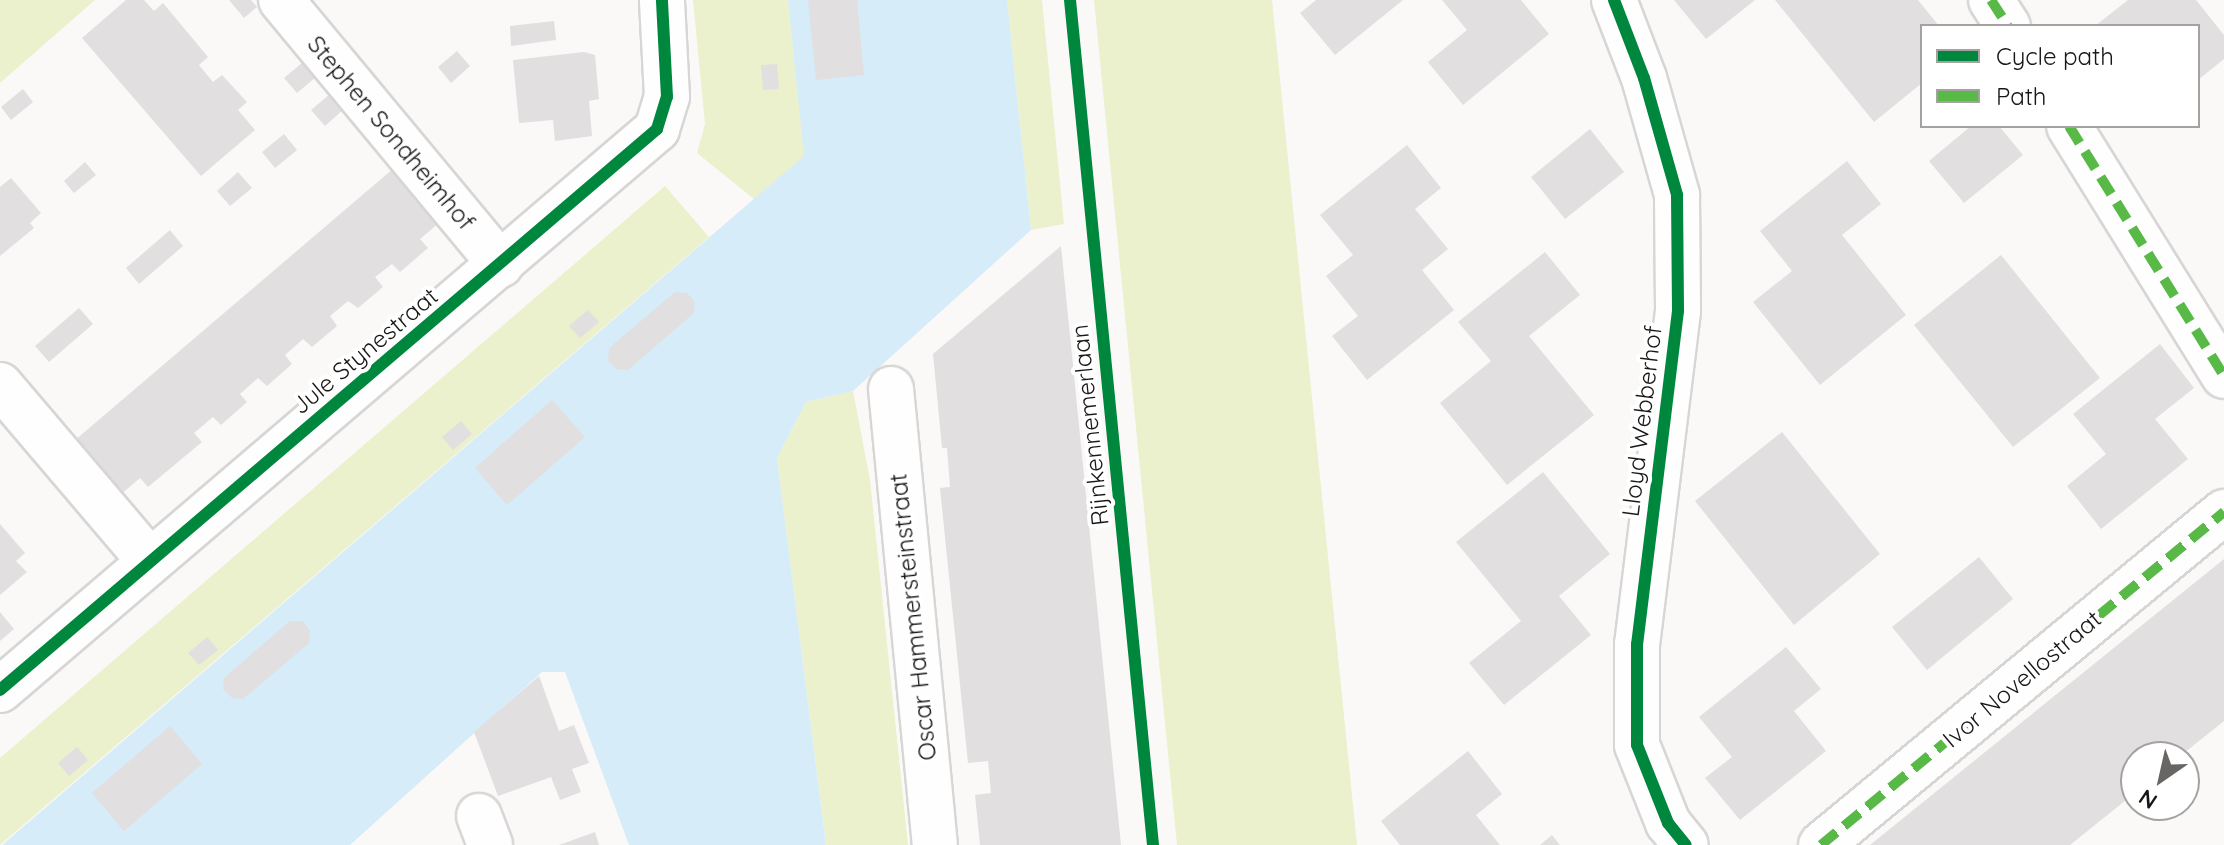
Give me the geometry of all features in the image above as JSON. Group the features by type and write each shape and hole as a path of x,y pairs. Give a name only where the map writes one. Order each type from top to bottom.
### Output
{"street":[{"name":"Stephen Sondheimhof","path":"281,0 501,265"},
{"name":"Jule Stynestraat","path":"0,690 657,129 667,97 662,0"},
{"name":"Lloyd Webberhof","path":"1614,0 1644,78 1677,195 1678,311 1637,644 1637,745 1668,823 1686,845"},
{"path":"1991,0 2007,24"},
{"path":"2070,128 2224,376"},
{"path":"0,385 150,561"},
{"name":"Oscar Hammersteinstraat","path":"891,389 935,845"},
{"name":"Ivor Novellostraat","path":"1821,845 2224,512"}],"green space":[{"path":"0,0 95,0 0,83"},
{"path":"693,0 788,0 805,156 754,199 697,153 705,124"},
{"path":"1007,0 1042,0 1064,224 1031,230"},
{"path":"1094,0 1272,0 1357,845 1177,845"},
{"path":"665,186 709,237 0,845 0,758"},
{"path":"853,391 870,480 908,845 826,845 777,458 806,402"}],"water":[{"path":"788,0 1007,0 1031,230 853,391 806,402 777,458 826,845 629,845 565,672 542,672 350,845 2,845 804,156"}],"building":[{"path":"126,0 144,0 154,11 163,3 208,57 199,65 213,82 222,75 247,102 238,110 255,130 201,176 82,38"},
{"path":"229,0 251,0 257,7 244,18"},
{"path":"808,0 857,0 864,75 816,80"},
{"path":"1316,0 1403,0 1335,55 1300,13"},
{"path":"1442,0 1521,0 1549,34 1463,105 1428,62 1467,30"},
{"path":"1674,0 1755,0 1706,39"},
{"path":"1775,0 1918,0 1937,24 1920,24 1920,85 1874,122"},
{"path":"2128,0 2196,0 2224,35 2224,59 2200,78 2200,24 2098,24"},
{"path":"554,21 556,40 511,46 510,26"},
{"path":"457,51 470,66 451,83 438,67"},
{"path":"584,52 595,55 599,99 589,101 592,136 555,141 553,120 519,123 513,60"},
{"path":"303,62 316,77 297,93 284,78"},
{"path":"777,64 779,89 763,90 761,65"},
{"path":"23,89 33,102 11,120 1,107"},
{"path":"330,94 344,109 325,126 311,110"},
{"path":"1969,128 2001,128 2023,155 1964,203 1929,161"},
{"path":"1590,129 1624,172 1565,219 1531,177"},
{"path":"284,134 297,150 275,168 262,152"},
{"path":"1407,145 1441,188 1415,209 1448,249 1422,270 1454,310 1367,380 1332,336 1358,316 1326,276 1353,255 1320,215"},
{"path":"1847,161 1881,204 1842,235 1906,315 1820,385 1753,302 1792,271 1760,231"},
{"path":"85,162 96,175 74,193 64,181"},
{"path":"394,168 440,222 420,239 428,248 400,272 392,264 375,277 383,287 358,308 348,301 330,316 337,326 312,347 303,339 285,355 292,364 267,386 258,378 240,394 247,402 221,425 213,417 194,433 202,442 148,487 140,478 120,495 74,441"},
{"path":"238,172 252,188 230,206 217,191"},
{"path":"11,178 41,213 30,223 34,228 0,256 0,187"},
{"path":"170,230 183,246 139,284 126,268"},
{"path":"1061,246 1121,845 980,845 975,795 991,793 988,761 968,763 940,488 950,487 947,448 942,448 933,354"},
{"path":"1545,252 1580,295 1529,336 1594,415 1507,485 1440,403 1491,361 1458,322"},
{"path":"2001,255 2100,378 2013,447 1914,325"},
{"path":"675,292 687,293 695,302 694,313 628,370 616,369 608,360 609,348"},
{"path":"79,308 93,324 49,362 35,346"},
{"path":"588,310 599,322 580,338 569,326"},
{"path":"2160,344 2194,388 2155,419 2188,459 2101,529 2067,486 2106,454 2073,414"},
{"path":"552,400 585,437 507,505 475,468"},
{"path":"461,421 472,434 453,450 442,437"},
{"path":"1782,432 1880,554 1794,625 1695,501"},
{"path":"1543,472 1610,554 1559,596 1591,635 1504,705 1469,663 1521,621 1456,542"},
{"path":"0,524 25,553 16,561 27,572 0,595"},
{"path":"1979,557 2013,599 1927,670 1892,627"},
{"path":"2224,559 2224,721 2199,741 2120,741 2120,805 2070,845 1870,845"},
{"path":"0,612 14,629 0,641"},
{"path":"290,621 303,621 310,631 309,643 243,699 232,698 223,689 224,678"},
{"path":"207,637 218,650 199,665 188,653"},
{"path":"1786,647 1821,689 1794,711 1826,751 1740,820 1705,778 1732,757 1699,717"},
{"path":"539,676 559,731 574,725 589,763 572,769 581,792 560,800 551,777 498,796 474,732"},
{"path":"170,726 202,764 124,831 92,793"},
{"path":"77,747 88,760 69,776 58,763"},
{"path":"1468,751 1502,794 1476,815 1500,845 1400,845 1381,821"},
{"path":"595,832 599,845 559,845"},
{"path":"1552,835 1560,845 1540,845"}],"marked path":[{"path":"1991,0 2007,24"},
{"path":"2070,128 2224,376"},
{"path":"1821,845 2224,512"}],"cycle path":[{"path":"0,690 657,129 667,97 662,0"},
{"name":"Rijnkennemerlaan","path":"1070,0 1153,845"},
{"path":"1614,0 1644,78 1677,195 1678,311 1637,644 1637,745 1668,823 1686,845"}]}
